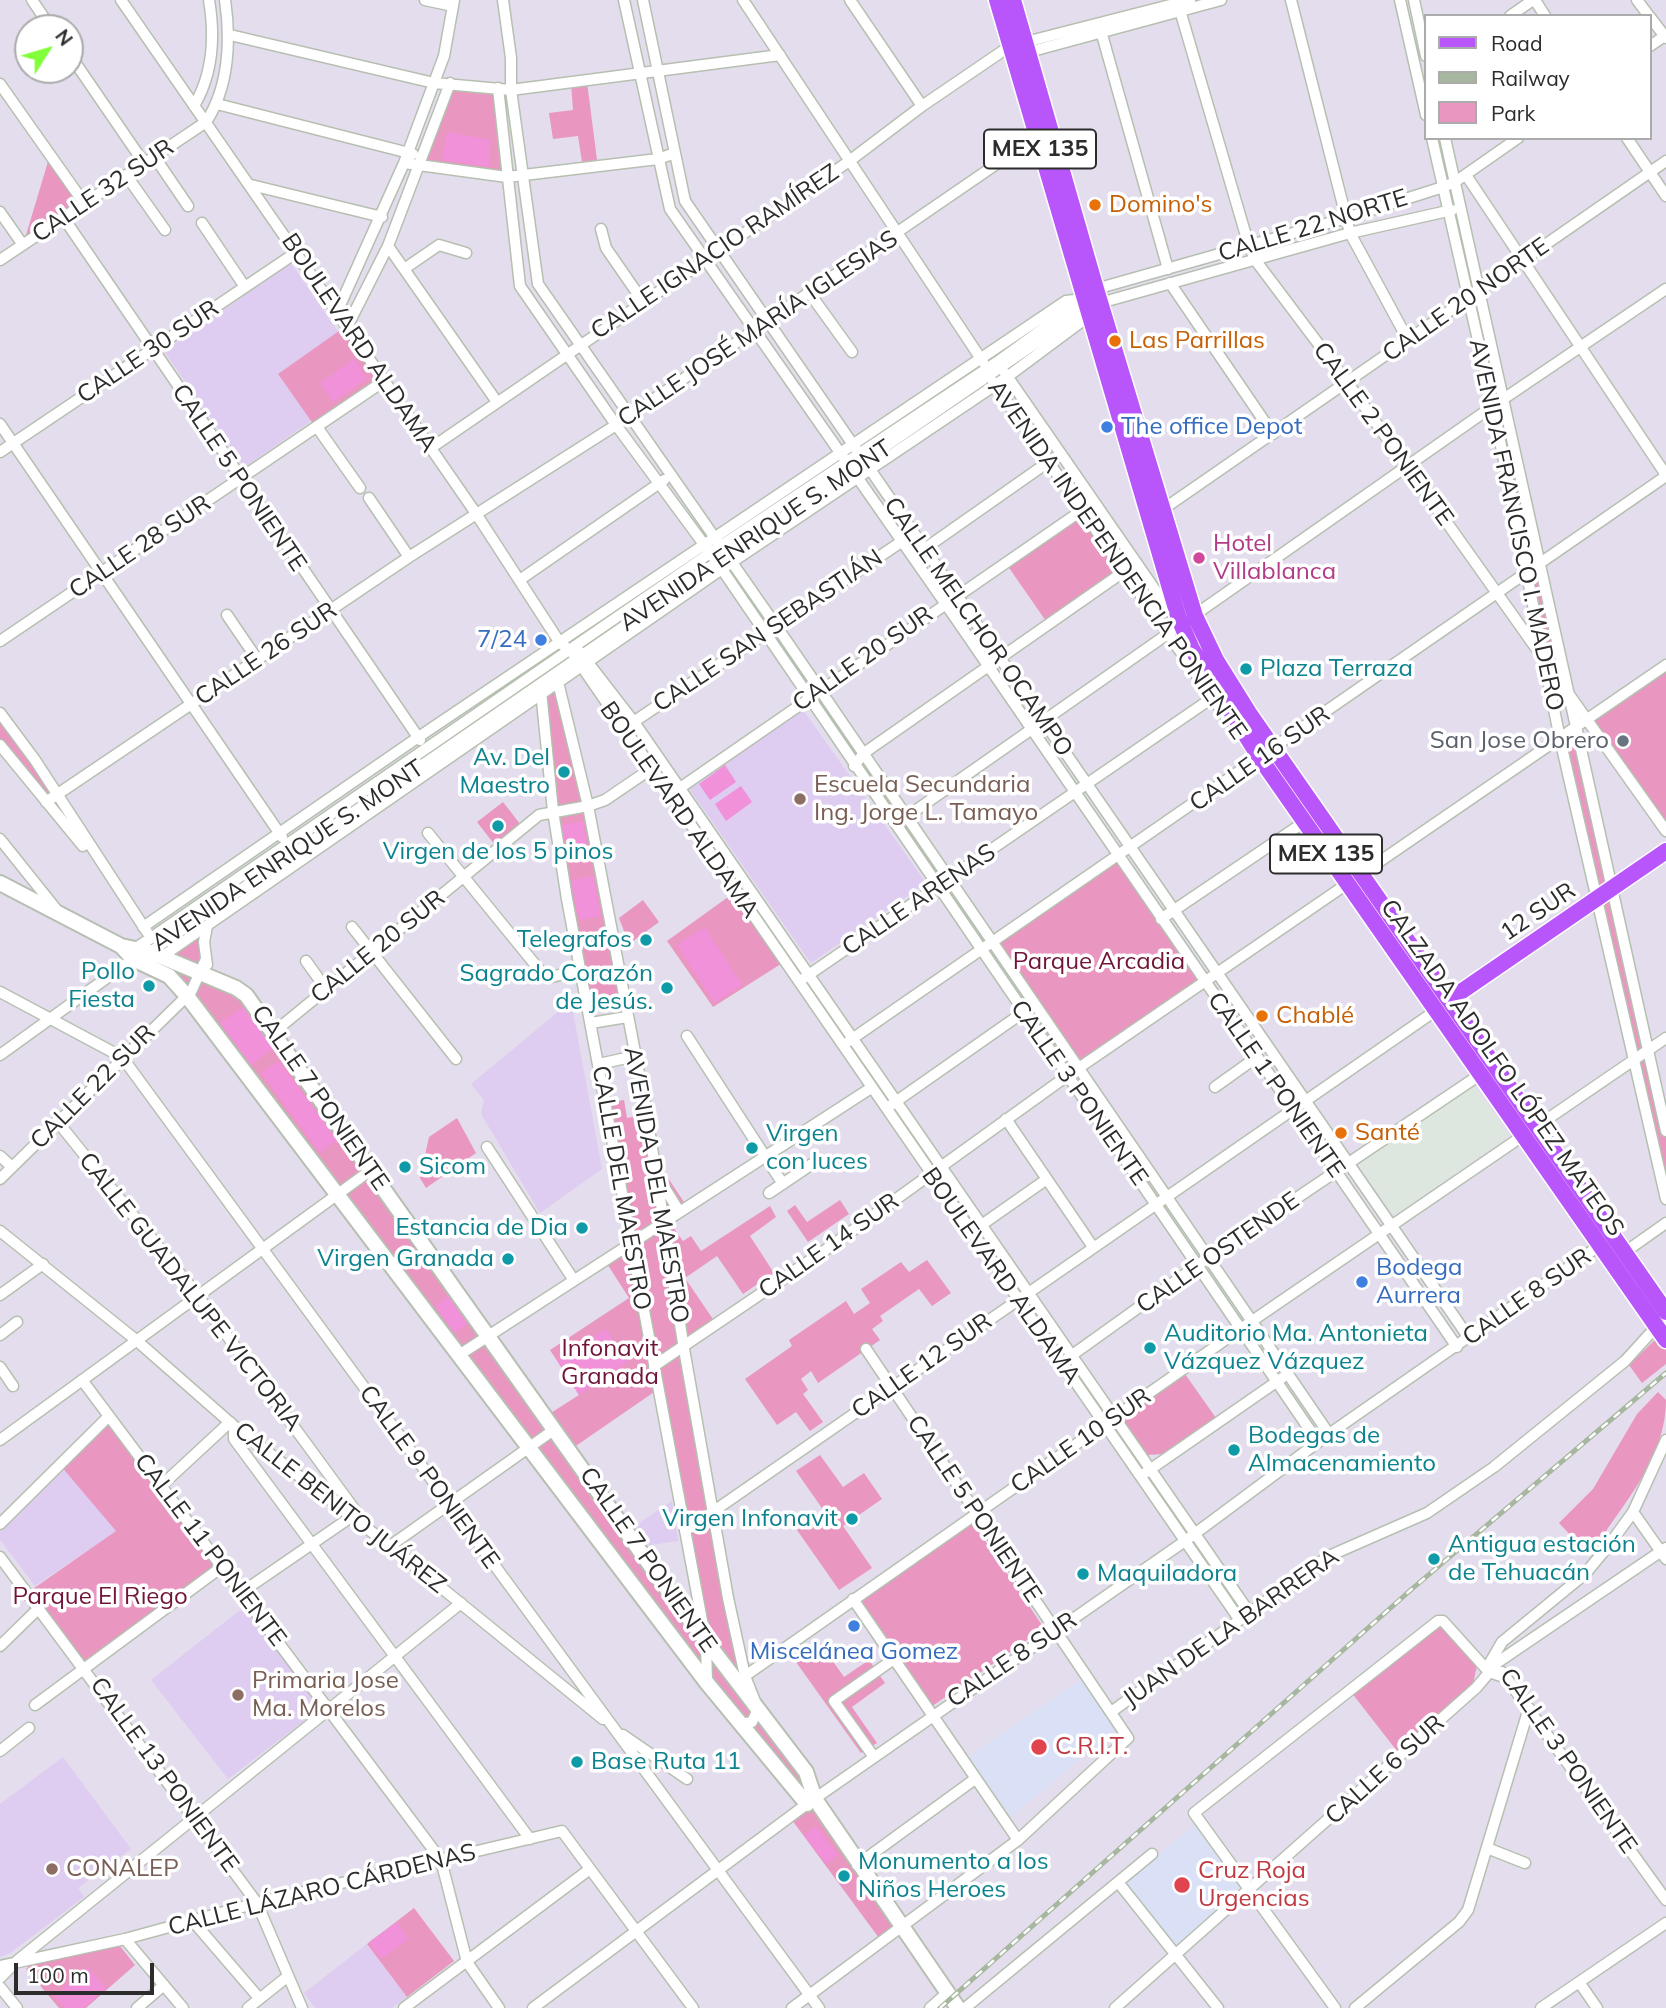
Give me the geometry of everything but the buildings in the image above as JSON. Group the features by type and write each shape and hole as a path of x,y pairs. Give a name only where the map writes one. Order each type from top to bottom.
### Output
{"main road":[{"name":"CALZADA ADOLFO LÓPEZ MATEOS","path":"997,0 1015,50 1091,303 1175,630 1258,760 1304,822 1354,880 1530,1132 1599,1246 1615,1251 1663,1330"},
{"name":"CALZADA ADOLFO LÓPEZ MATEOS","path":"1013,0 1015,50 1037,137 1163,510 1195,616 1216,660 1319,814 1354,880"},
{"name":"12 SUR","path":"1442,1005 1666,851"},
{"path":"0,883 61,916 145,952"},
{"name":"CALLE 7 PONIENTE","path":"145,952 202,966 246,995 706,1642 806,1772 811,1801"},
{"name":"CALLE 7 PONIENTE","path":"145,952 187,996 707,1683 811,1801 958,2008"},
{"name":"CALZADA ADOLFO LÓPEZ MATEOS","path":"1442,1005 1481,1074 1625,1252 1666,1312"}],"street":[{"name":"BOULEVARD ALDAMA","path":"121,0 521,579 560,643 579,657 634,722 1249,1612"},
{"path":"194,106 201,94 214,43 209,0"},
{"path":"206,122 217,104 230,35 225,0"},
{"path":"337,312 382,217 449,40 453,3 425,0"},
{"path":"503,0 511,90 538,284 864,753 1329,1434"},
{"path":"624,0 670,209 851,470"},
{"name":"CALLE MELCHOR OCAMPO","path":"643,0 685,201 1173,910"},
{"name":"AVENIDA INDEPENDENCIA PONIENTE","path":"743,0 981,359 990,377 1125,571 1175,630 1216,660"},
{"path":"850,0 922,106"},
{"path":"1178,5 1190,0"},
{"path":"1178,5 1221,0"},
{"path":"1291,0 1350,233 1408,340"},
{"path":"1400,0 1424,106"},
{"path":"1414,0 1424,47"},
{"path":"1513,14 1534,0"},
{"path":"1637,0 1648,14"},
{"name":"CALLE IGNACIO RAMÍREZ","path":"431,448 642,300 848,162 922,106 1015,50 1100,29 1178,5"},
{"name":"CALLE 2 PONIENTE","path":"1178,5 1249,246 1256,261 1347,382 1666,831"},
{"path":"1652,20 1665,36"},
{"path":"1100,29 1168,269"},
{"path":"230,35 434,83 511,90 657,68 780,55"},
{"path":"84,75 144,163"},
{"path":"0,83 84,203"},
{"path":"347,327 388,246 450,83"},
{"name":"CALLE 3 PONIENTE","path":"498,88 520,286 615,425 719,566 1318,1442"},
{"path":"217,104 406,158 508,177 658,159 675,153"},
{"name":"CALLE 32 SUR","path":"0,260 206,122"},
{"name":"CALLE JOSÉ MARÍA IGLESIAS","path":"477,516 629,416 808,291 898,234 1037,137"},
{"name":"AVENIDA FRANCISCO I. MADERO","path":"1432,140 1493,406 1577,817 1666,1199"},
{"name":"AVENIDA FRANCISCO I. MADERO","path":"1445,140 1666,1130"},
{"name":"CALLE 22 NORTE","path":"1091,303 1168,269 1346,218 1455,183 1515,140"},
{"path":"1628,140 1666,196"},
{"path":"154,156 188,206"},
{"name":"CALLE 20 NORTE","path":"1163,510 1467,296 1479,291 1666,161"},
{"path":"126,175 165,230"},
{"path":"1466,175 1666,475"},
{"path":"251,186 382,217"},
{"name":"CALLE 22 NORTE","path":"1091,303 1256,261 1350,233 1460,208"},
{"path":"0,212 23,245"},
{"name":"CALLE 5 PONIENTE","path":"63,217 417,738 427,748"},
{"path":"202,223 245,287"},
{"path":"601,229 606,248 642,300"},
{"path":"404,269 439,245 466,253"},
{"path":"388,246 497,402"},
{"name":"CALLE 30 SUR","path":"0,452 297,252"},
{"path":"1170,284 1273,433"},
{"path":"895,825 1493,406 1666,289"},
{"path":"808,291 852,352"},
{"path":"143,927 417,738 707,549 713,538 1066,301 1091,303"},
{"name":"AVENIDA ENRIQUE S. MONT","path":"145,952 556,666 579,657 707,549 726,556 1002,369 1091,303"},
{"name":"AVENIDA INDEPENDENCIA PONIENTE","path":"981,359 1002,369 1094,502 1175,630 1212,698 1258,760"},
{"path":"0,1055 145,952 207,926 557,684 579,657 719,566 726,556 1002,369"},
{"name":"CALLE 28 SUR","path":"0,641 384,381"},
{"path":"0,424 190,705 288,843"},
{"path":"317,427 360,488"},
{"name":"CALLE SAN SEBASTIÁN","path":"913,556 1060,454"},
{"name":"CALLE 1 PONIENTE","path":"851,470 913,556 1457,1347"},
{"path":"521,579 660,484 669,475"},
{"name":"CALLE 16 SUR","path":"841,1045 1258,760 1666,475"},
{"path":"369,498 409,556"},
{"name":"CALLE 20 SUR","path":"669,796 1094,502"},
{"name":"CALLE 26 SUR","path":"46,802 409,556 477,516"},
{"name":"CALLE SAN SEBASTIÁN","path":"623,729 913,533"},
{"path":"854,766 864,753 1135,564"},
{"path":"227,615 257,659"},
{"name":"AVENIDA DEL MAESTRO","path":"560,643 556,666 557,684 588,806 656,1173 713,1511 745,1676 758,1709"},
{"name":"BOULEVARD ALDAMA","path":"579,657 623,729 1239,1619"},
{"name":"CALLE 14 SUR","path":"654,1366 684,1349 1067,1076 1666,665"},
{"name":"AVENIDA ENRIQUE S. MONT","path":"145,952 211,896 427,748 539,678"},
{"name":"CALLE DEL MAESTRO","path":"539,678 553,811 706,1642 707,1683"},
{"name":"CALLE ARENAS","path":"798,982 1212,698"},
{"path":"0,713 143,927 145,952"},
{"path":"0,735 10,727"},
{"path":"0,745 100,864"},
{"name":"CALLE 20 SUR","path":"274,1032 539,815 605,800 661,762"},
{"path":"1161,919 1319,814"},
{"path":"1577,817 1594,814"},
{"path":"428,833 542,973 552,977 581,969"},
{"path":"0,839 61,916"},
{"path":"202,886 211,896"},
{"name":"CALLE 1 PONIENTE","path":"1173,910 1469,1338"},
{"path":"187,996 202,966 207,926"},
{"path":"352,927 456,1059"},
{"path":"306,961 327,989"},
{"name":"CALLE 9 PONIENTE","path":"0,992 122,1057 819,2008"},
{"name":"CALLE 22 SUR","path":"0,1179 187,996"},
{"path":"885,1109 1035,1004"},
{"name":"CALLE 12 SUR","path":"685,1531 1154,1202 1442,1005"},
{"path":"591,1024 627,1017"},
{"path":"687,1036 783,1184"},
{"name":"CALLE 10 SUR","path":"745,1676 1241,1328 1666,1038"},
{"path":"599,1064 635,1056"},
{"path":"1215,1087 1257,1057"},
{"name":"CALLE OSTENDE","path":"1061,1363 1209,1257 1481,1074"},
{"path":"459,1355 631,1241 871,1088"},
{"path":"1645,1110 1661,1107"},
{"path":"1006,1119 1093,1247"},
{"name":"CALLE GUADALUPE VICTORIA","path":"57,1121 198,1296 355,1515"},
{"path":"487,1147 573,1279"},
{"path":"0,1156 12,1167"},
{"path":"769,1193 812,1164"},
{"path":"0,1440 371,1170"},
{"path":"656,1173 679,1211"},
{"path":"980,1226 1047,1179"},
{"path":"1625,1252 1666,1223"},
{"name":"CALLE BENITO JUÁREZ","path":"0,1231 136,1340 232,1424 355,1515 371,1531 615,1730 687,1779"},
{"name":"CALLE 8 SUR","path":"533,2008 811,1801 1185,1541 1329,1434 1599,1246"},
{"path":"0,1295 43,1264"},
{"path":"0,1335 17,1322"},
{"name":"JUAN DE LA BARRERA","path":"1111,1712 1202,1650 1239,1619 1329,1556 1427,1513 1471,1482 1663,1330"},
{"name":"CALLE 5 PONIENTE","path":"866,1349 1128,1738 1018,1840"},
{"path":"0,1367 13,1386"},
{"path":"1140,1476 1288,1373"},
{"name":"CALLE 11 PONIENTE","path":"82,1380 440,1860 467,1962 499,2008"},
{"path":"0,1524 108,1416"},
{"path":"162,1485 232,1424"},
{"path":"232,1424 234,1439 530,1839"},
{"path":"390,1546 555,1429"},
{"path":"1496,1659 1502,1642 1585,1574 1633,1512 1666,1440"},
{"path":"1633,1512 1664,1552"},
{"path":"242,1592 355,1515"},
{"name":"CALLE 6 SUR","path":"1115,2008 1467,1696 1496,1659 1664,1552"},
{"name":"CALLE 13 PONIENTE","path":"0,1557 257,1903 302,2008"},
{"path":"35,1705 223,1566"},
{"path":"792,2008 1018,1840 853,1599"},
{"path":"0,1978 18,1960 196,1818 328,1707 461,1602"},
{"path":"0,1646 39,1608"},
{"name":"CALLE 3 PONIENTE","path":"1249,1890 1194,1813 1326,1705 1438,1621 1443,1621 1488,1671"},
{"path":"874,1757 834,1701 894,1659"},
{"name":"CALLE 3 PONIENTE","path":"1496,1659 1504,1677 1530,1708 1666,1900"},
{"path":"1488,1671 1504,1677"},
{"path":"1355,2008 1459,1922 1468,1910 1530,1708"},
{"path":"741,1724 752,1721 758,1709"},
{"path":"0,1751 29,1728"},
{"path":"858,1865 975,1779"},
{"name":"CALLE LÁZARO CÁRDENAS","path":"0,1966 125,1939 257,1903 562,1831 590,1869"},
{"path":"1487,1848 1525,1863"},
{"path":"965,2008 1152,1854"},
{"path":"404,2008 590,1869 693,2008"},
{"path":"1118,1882 1218,2008"},
{"path":"1249,1890 1335,2008"},
{"path":"192,1920 259,1998"},
{"path":"1541,2008 1666,1923"},
{"path":"125,1939 183,2008"},
{"path":"248,2008 287,1977"},
{"path":"1579,1982 1597,2008"},
{"path":"137,2008 164,1985"},
{"path":"0,1987 18,2008"},
{"path":"930,2008 947,1993"}],"shaded area":[{"path":"291,263 338,332 278,374 311,421 245,467 164,351"},
{"path":"803,710 926,883 811,963 688,787"},
{"path":"571,1001 602,1169 540,1213 481,1114 484,1100 471,1084"},
{"path":"1473,1084 1509,1136 1394,1216 1358,1164"},
{"path":"60,1465 117,1531 35,1586 0,1540 0,1532"},
{"path":"672,1501 678,1541 644,1546 632,1528"},
{"name":"Primaria Jose Ma. Morelos","path":"244,1607 322,1707 228,1779 151,1680"},
{"name":"C.R.I.T.","path":"1082,1679 1117,1728 1011,1817 969,1756"},
{"name":"CONALEP","path":"63,1757 131,1849 78,1888 84,1897 10,1953 0,1957 0,1804"},
{"name":"Cruz Roja Urgencias","path":"1195,1825 1240,1887 1174,1948 1124,1883"},
{"path":"367,1944 407,1997 392,2008 315,2008 304,1993"}],"green space":[{"path":"587,82 597,160 582,162 578,136 553,139 549,113 573,110 571,84"},
{"path":"450,83 498,88 507,177 419,165"},
{"path":"447,132 490,140 489,167 442,160"},
{"path":"1432,140 1444,140 1567,693 1545,661"},
{"path":"50,155 84,203 23,245"},
{"path":"346,326 384,381 316,428 278,374"},
{"path":"354,359 367,379 333,402 320,383"},
{"path":"1082,510 1125,571 1048,624 1005,562"},
{"path":"1666,665 1666,831 1587,721"},
{"path":"557,684 588,806 624,1004 589,1013 567,899 542,694"},
{"path":"0,713 96,860 0,745"},
{"path":"1575,729 1666,1134 1666,1199 1560,739"},
{"path":"725,765 736,782 710,800 699,784"},
{"path":"741,786 752,802 726,821 715,804"},
{"path":"503,802 524,829 498,849 477,822"},
{"path":"583,821 590,858 569,862 562,825"},
{"name":"Parque Arcadia","path":"1118,856 1205,983 1080,1068 993,942"},
{"path":"593,876 601,916 579,920 571,880"},
{"path":"735,892 784,962 713,1007 667,941"},
{"path":"643,900 659,922 629,944 619,918"},
{"name":"Infonavit Granada","path":"207,926 205,953 212,973 224,983 241,991 274,1032 546,1416 579,1395 550,1350 629,1298 604,1259 631,1240 606,1103 624,1100 627,1118 646,1114 656,1172 662,1169 690,1211 671,1224 683,1241 691,1236 701,1251 770,1206 776,1217 750,1236 774,1273 743,1294 717,1256 685,1278 717,1325 683,1349 741,1675 735,1678 716,1654 708,1635 647,1327 657,1390 570,1450 673,1600 805,1773 814,1794 812,1799 805,1799 707,1683 187,995 169,976 140,961 148,953 161,957"},
{"path":"705,927 742,985 714,1003 677,945"},
{"path":"244,1006 275,1047 251,1065 220,1023"},
{"path":"279,1061 337,1140 320,1153 261,1073"},
{"path":"457,1118 476,1153 426,1188 420,1178 429,1137"},
{"path":"840,1200 849,1214 808,1242 787,1211 795,1205 807,1222"},
{"path":"927,1260 951,1293 932,1306 919,1289 880,1316 883,1321 872,1329 880,1340 818,1383 811,1371 801,1379 808,1390 803,1394 823,1422 810,1431 796,1412 777,1425 745,1379 792,1346 789,1340 846,1301 854,1314 870,1303 861,1289 901,1262 909,1272"},
{"path":"448,1296 468,1323 455,1333 435,1306"},
{"name":"Infonavit Granada","path":"606,1329 628,1362 579,1395 557,1360"},
{"path":"1660,1335 1666,1343 1666,1364 1642,1383 1629,1365"},
{"path":"1185,1374 1216,1418 1163,1454 1147,1455 1122,1419"},
{"path":"1658,1392 1666,1400 1665,1418 1655,1452 1638,1484 1589,1555 1559,1523 1593,1489 1637,1414"},
{"name":"Parque El Riego","path":"109,1416 222,1566 84,1667 27,1593 116,1531 60,1465"},
{"path":"820,1455 843,1487 864,1473 882,1499 843,1526 872,1568 839,1590 797,1530 824,1511 796,1471"},
{"path":"973,1523 1044,1628 931,1707 858,1601"},
{"path":"1440,1625 1477,1666 1473,1684 1397,1751 1351,1692"},
{"path":"820,1643 844,1677 869,1660 885,1683 852,1707 877,1743 861,1753 796,1662"},
{"path":"813,1802 898,1924 879,1938 792,1820"},
{"path":"816,1826 838,1855 826,1864 804,1835"},
{"path":"414,1908 454,1961 407,1997 367,1944"},
{"path":"397,1922 409,1939 381,1959 369,1942"},
{"path":"120,1946 135,1965 86,2008 59,2008 26,1969 31,1964"},
{"path":"88,1967 106,1989 83,2008 65,2008 54,1996"}],"railway":[{"path":"940,2008 1413,1588 1666,1373"}],"place":[{"name":"Domino's","path":"1095,205"},
{"name":"Las Parrillas","path":"1115,341"},
{"name":"The office Depot","path":"1107,427"},
{"name":"Hotel Villablanca","path":"1199,558"},
{"name":"7/24","path":"541,640"},
{"name":"Plaza Terraza","path":"1246,669"},
{"name":"San Jose Obrero","path":"1623,741"},
{"name":"Av. Del Maestro","path":"564,772"},
{"name":"Escuela Secundaria Ing. Jorge L. Tamayo","path":"800,799"},
{"name":"Virgen de los 5 pinos","path":"498,826"},
{"name":"Telegrafos","path":"646,940"},
{"name":"Pollo Fiesta","path":"149,986"},
{"name":"Sagrado Corazón de Jesús.","path":"667,988"},
{"name":"Chablé","path":"1262,1016"},
{"name":"Santé","path":"1341,1133"},
{"name":"Virgen con luces","path":"752,1148"},
{"name":"Sicom","path":"405,1167"},
{"name":"Estancia de Dia","path":"582,1228"},
{"name":"Virgen Granada","path":"508,1259"},
{"name":"Bodega Aurrera","path":"1362,1282"},
{"name":"Auditorio Ma. Antonieta Vázquez Vázquez","path":"1150,1348"},
{"name":"Bodegas de Almacenamiento","path":"1234,1450"},
{"name":"Virgen Infonavit","path":"852,1519"},
{"name":"Antigua estación de Tehuacán","path":"1434,1559"},
{"name":"Maquiladora","path":"1083,1574"},
{"name":"Miscelánea Gomez","path":"854,1626"},
{"name":"Primaria Jose Ma. Morelos","path":"238,1695"},
{"name":"C.R.I.T.","path":"1039,1747"},
{"name":"Base Ruta 11","path":"577,1762"},
{"name":"CONALEP","path":"52,1869"},
{"name":"Monumento a los Niños Heroes","path":"844,1876"},
{"name":"Cruz Roja Urgencias","path":"1182,1885"}]}
